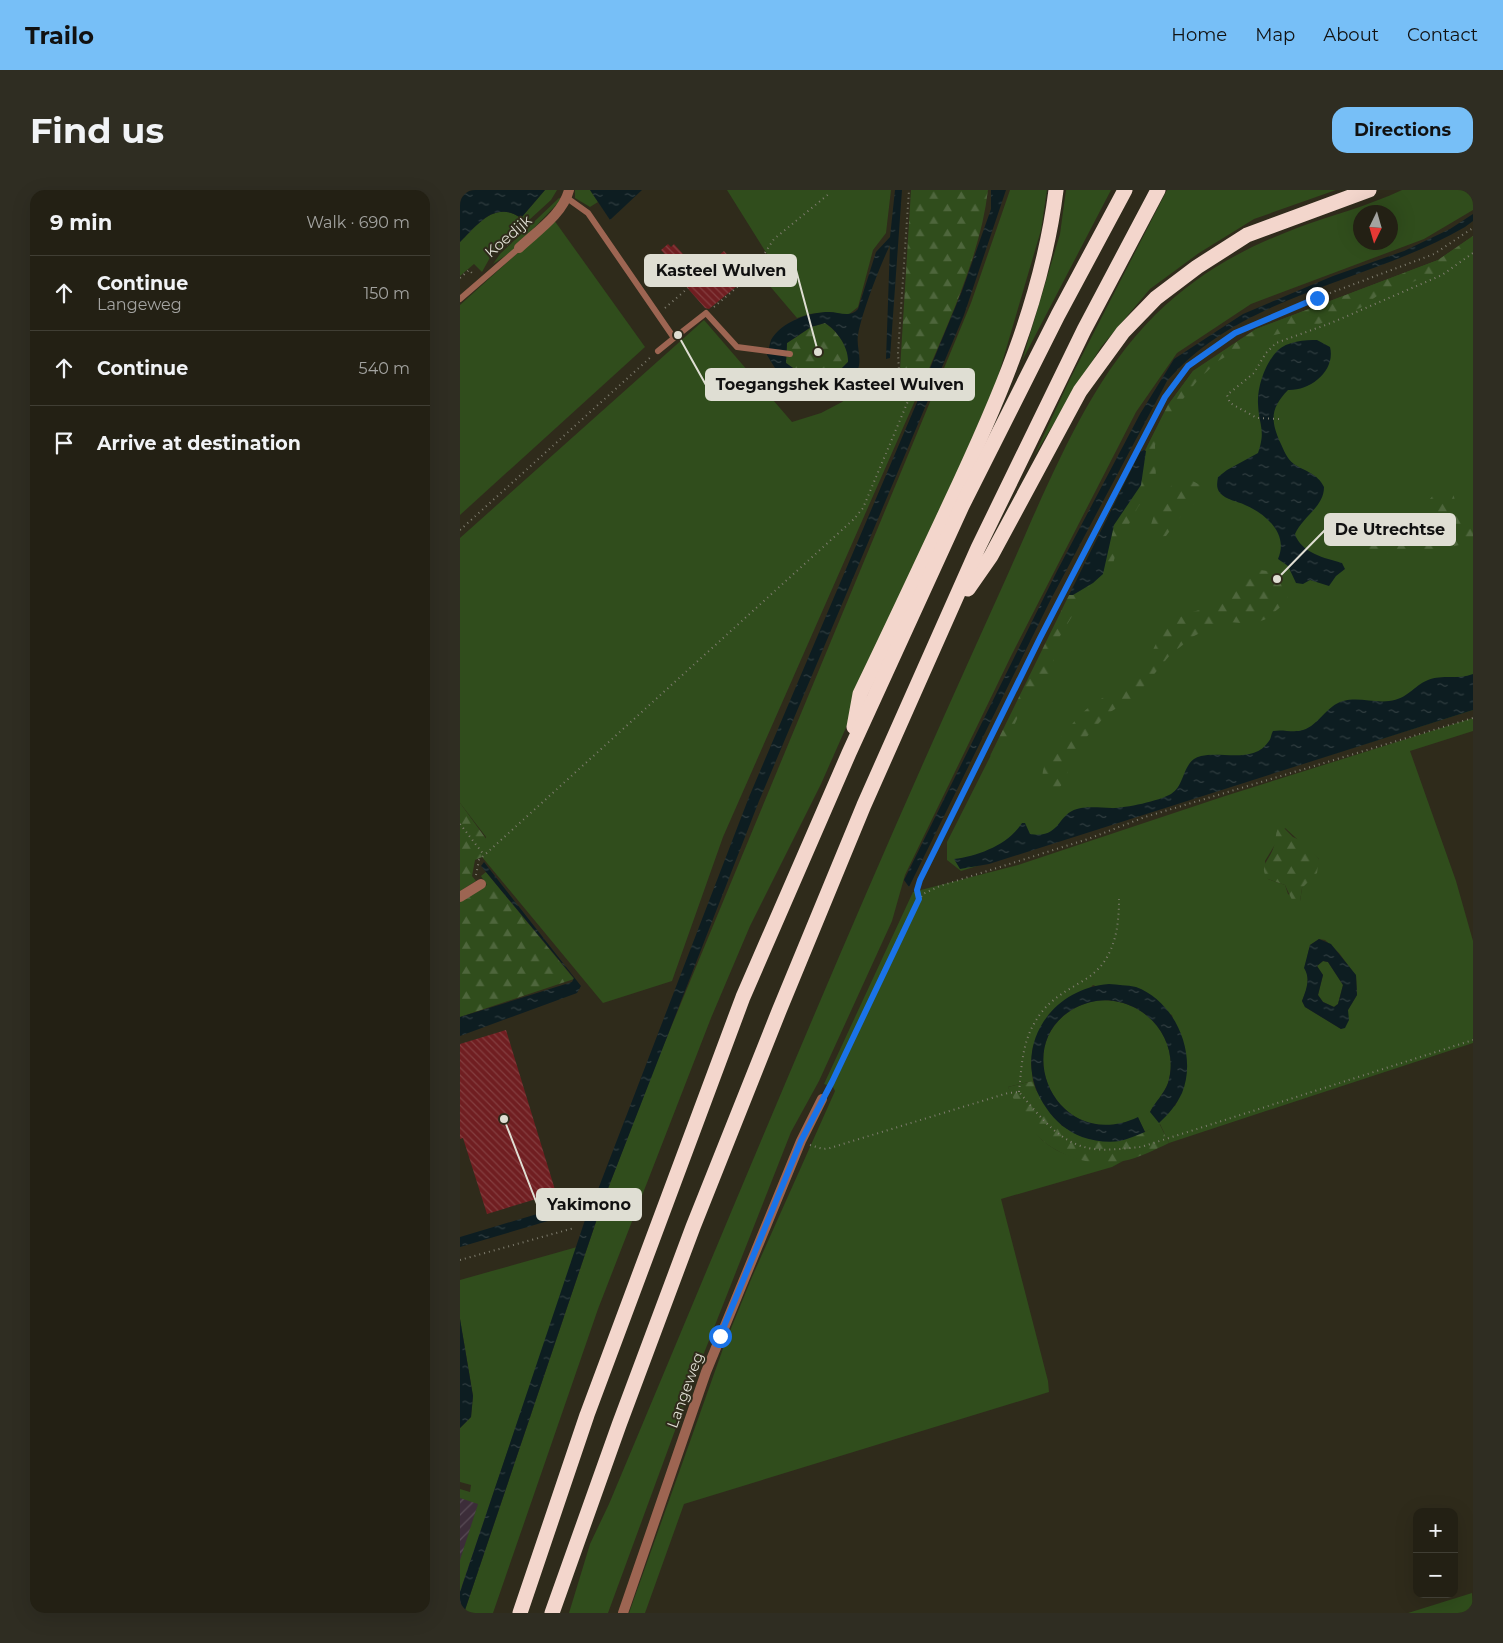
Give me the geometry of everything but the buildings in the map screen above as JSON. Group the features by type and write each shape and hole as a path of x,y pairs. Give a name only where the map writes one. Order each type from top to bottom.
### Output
{"highway":[{"path":"848,753 860,694 1008,378 1041,275 1052,228 1056,190"},
{"path":"520,1613 587,1415 743,997 848,753 962,506 1058,314 1125,190"},
{"path":"552,1613 680,1263 779,1011 864,805 978,548 1084,330 1158,190"},
{"path":"951,612 991,556 1080,391 1123,332 1149,305 1197,266 1248,235 1369,190"}],"street":[{"name":"Koedijk","path":"519,248 555,214 568,194"},
{"path":"460,897 481,884"},
{"name":"Langeweg","path":"623,1613 706,1372 801,1141 822,1098"}],"lane":[{"path":"568,194 588,213 674,338"},
{"name":"Koedijk","path":"460,299 519,248"},
{"path":"658,351 706,313 737,348 790,354"}],"path":[{"path":"481,884 476,870 479,860 484,855 863,508 911,394 910,384 899,372 898,354 909,190"},
{"path":"706,313 749,277 774,239 830,193"},
{"path":"919,899 917,890 920,880 1036,646 1165,397 1188,366 1235,333 1317,298 1434,254 1473,228"},
{"path":"1278,419 1257,418 1230,403 1227,395 1254,373 1266,353 1276,343 1332,323 1442,275 1473,253"},
{"path":"460,278 469,270 479,281"},
{"path":"657,315 688,288"},
{"path":"460,530 658,351"},
{"path":"822,1098 923,894 940,886 1088,839 1145,817 1473,718"},
{"path":"460,824 484,855"},
{"path":"1119,899 1118,927 1112,949 1102,967 1054,999 1034,1023 1023,1050 1019,1092 1056,1132 1072,1142 1094,1149 1141,1147 1473,1040"},
{"path":"823,1149 1008,1093 1019,1092"},
{"path":"460,1260 574,1228"}],"shaded area":[{"path":"460,1490 494,1500 460,1608"}],"green space":[{"path":"545,190 557,190 551,200 492,254 482,272 474,264 460,276 460,242 473,228 495,213 512,213 521,218"},
{"path":"575,190 590,190 598,202 590,207 575,198"},
{"path":"727,190 891,190 886,233 873,250 858,307 848,315 829,312 810,314 797,318 763,278 769,265 767,254"},
{"path":"911,190 988,190 978,241 970,266 952,315 921,388 904,376 900,370"},
{"path":"1010,190 1047,190 1041,230 997,380 821,784 750,926 711,1018 598,1309 493,1613 464,1613 602,1204 657,1061 971,303"},
{"path":"1066,190 1111,190 1022,361 1060,234"},
{"path":"1167,190 1336,190 1254,219 1199,253 1150,289 1101,347 1034,456 1070,379"},
{"path":"1402,190 1473,190 1473,210 1424,239 1398,249 1398,205 1366,205"},
{"path":"559,198 562,199 511,252 493,264 500,254"},
{"path":"1353,209 1353,250 1395,250 1251,304 1177,353 1136,412 1012,654 905,875 892,921 819,1081 791,1132 695,1376 608,1613 569,1613 590,1544 609,1504 830,978 921,769 1070,437 1116,361 1135,337 1171,300 1204,275 1239,254 1297,228"},
{"path":"554,220 645,347 460,515 460,305"},
{"path":"1473,236 1473,710 961,871 947,860 947,842 1168,405 1193,371 1256,329 1438,260"},
{"path":"1473,236 1473,249 1433,274 1377,296 1360,308 1314,326 1257,339 1218,361 1197,381 1166,421 1155,445 1156,482 1138,507 1118,545 1109,579 1100,590 1085,600 1074,613 1060,636 1055,649 1051,677 1026,698 1010,735 999,751 990,756 1069,595 1081,590 1105,568 1114,525 1121,514 1147,455 1147,447 1168,405 1193,371 1256,329 1438,260"},
{"path":"704,320 792,422 821,413 842,402 859,388 890,372 917,396 723,837 672,981 603,1003 482,857 486,837 460,803 460,538"},
{"path":"825,323 842,340 847,351 848,362 828,382 814,383 786,363 787,343 811,327"},
{"path":"1179,479 1189,479 1200,485 1202,497 1181,516 1166,536 1148,540 1152,522 1161,499"},
{"path":"1443,492 1453,493 1458,512 1464,516 1473,516 1473,542 1441,549 1390,554 1374,553 1367,547 1365,539 1367,536 1415,523 1426,525 1427,504 1429,500"},
{"path":"1254,569 1267,571 1287,582 1288,596 1284,604 1266,619 1253,624 1229,622 1212,627 1194,636 1170,655 1136,696 1107,714 1083,741 1075,751 1064,782 1059,788 1047,785 1043,777 1045,765 1061,738 1088,708 1127,683 1138,672 1153,650 1162,625 1203,609 1218,595 1242,581"},
{"path":"1473,718 1473,731 1410,751 1456,881 1473,941 1473,1043 1169,1143 1160,1124 1145,1132 1138,1118 1109,1125 1084,1121 1065,1109 1051,1090 1044,1069 1045,1046 1055,1025 1081,1005 1105,1000 1123,1003 1146,1015 1155,1023 1168,1045 1171,1070 1168,1083 1150,1112 1175,1106 1180,1094 1184,1071 1183,1061 1172,1015 1093,985 1033,1046 1031,1064 1033,1081 1008,1087 1033,1129 1051,1147 1070,1156 1091,1161 1123,1161 1112,1167 1001,1199 1048,1381 1049,1392 684,1504 645,1613 629,1613 725,1343 752,1277 835,1091 833,1087 824,1084 913,892 1018,865 1225,796","holes":["1285,828 1319,859 1302,888 1300,901 1288,894 1285,885 1268,879 1265,861","1319,939 1325,940 1339,953 1356,976 1357,995 1348,1010 1341,1029 1305,1007 1302,1001 1308,986 1307,958 1310,945"]},
{"path":"460,803 487,840 482,857 475,860 472,876 476,881 460,891"},
{"path":"1281,825 1293,837 1304,842 1319,859 1317,873 1302,888 1298,903 1292,900 1285,885 1268,879 1264,871 1265,864 1274,846 1277,830"},
{"path":"486,872 574,979 460,1017 460,902 487,885 481,876"},
{"path":"1323,961 1328,962 1343,985 1338,1004 1334,1007 1323,1002 1318,995 1323,975 1317,966"},
{"path":"1033,1081 1036,1090 1062,1126 1145,1132 1159,1123 1169,1143 1135,1158 1110,1163 1096,1163 1057,1151 1027,1124 1008,1087"},
{"path":"577,1247 460,1592 460,1560 478,1504 460,1498 460,1489 470,1492 471,1485 460,1482 460,1428 471,1417 473,1396 460,1319 460,1280"},
{"path":"1472,1593 1473,1613 1408,1613"}],"water":[{"path":"460,190 545,190 521,218 512,213 495,213 480,222 460,242"},
{"path":"590,190 642,190 610,220"},
{"path":"895,190 902,190 890,358 886,359 890,245 863,314 858,335 859,367 851,382 821,393 801,393 793,389 780,376 767,355 771,340 781,328 804,316 821,312 848,314 855,312 858,309 876,252 890,237","holes":["825,323 844,345 847,351 848,362 828,382 814,383 786,363 787,343 811,327"]},
{"path":"991,190 1006,190 964,315 759,801 602,1204 464,1613 460,1613 460,1592 587,1214 585,1210 460,1247 460,1237 587,1199 597,1192 749,797 926,381 962,291 991,209"},
{"path":"1473,214 1473,221 1465,227 1428,246 1269,308 1232,328 1198,351 1167,381 1050,601 909,887 904,880 1057,571 1140,414 1174,359 1243,314 1333,276 1404,251 1450,229"},
{"path":"1317,340 1330,347 1331,356 1329,364 1313,383 1305,387 1288,390 1282,396 1275,408 1274,420 1277,434 1289,459 1315,476 1324,487 1321,500 1295,534 1302,546 1314,554 1342,563 1345,569 1336,576 1329,586 1310,580 1303,584 1296,583 1288,566 1278,559 1281,550 1280,541 1274,526 1268,519 1253,509 1222,495 1217,485 1218,477 1258,453 1262,439 1258,404 1260,383 1265,369 1273,356 1281,348 1291,343"},
{"path":"1146,451 1141,485 1114,525 1103,574 1093,583 1073,595 1069,595 1140,452"},
{"path":"1473,674 1473,710 989,864 960,869 954,859 992,848 1009,837 1022,823 1025,823 1030,834 1040,835 1053,830 1066,816 1077,809 1125,807 1166,797 1176,790 1187,767 1195,758 1209,755 1246,755 1255,752 1263,748 1269,741 1273,731 1296,731 1309,728 1337,703 1355,700 1396,700 1433,678 1462,677"},
{"path":"484,862 581,986 577,993 460,1036 460,1017 572,982 574,978 481,866"},
{"path":"1319,939 1331,944 1356,975 1357,995 1348,1010 1349,1020 1345,1028 1341,1029 1305,1007 1302,1001 1307,984 1304,968 1310,945","holes":["1323,961 1328,962 1343,985 1338,1004 1334,1007 1323,1002 1318,995 1323,975 1317,966"]},
{"path":"1109,984 1136,987 1150,994 1162,1004 1172,1016 1180,1031 1185,1046 1187,1062 1186,1078 1182,1093 1172,1109 1159,1123 1150,1112 1168,1083 1171,1070 1167,1044 1153,1022 1132,1006 1102,1000 1075,1008 1055,1025 1045,1046 1044,1069 1051,1091 1065,1109 1085,1121 1110,1125 1138,1117 1145,1132 1120,1141 1111,1142 1096,1141 1082,1137 1058,1122 1047,1109 1036,1088 1031,1067 1033,1047 1040,1028 1051,1012 1067,998 1087,989"},
{"path":"460,1319 473,1396 471,1417 460,1428"}],"place":[{"name":"Toegangshek Kasteel Wulven","path":"678,335"},
{"name":"Kasteel Wulven","path":"818,352"},
{"name":"De Utrechtse","path":"1277,579"},
{"name":"Yakimono","path":"504,1119"}],"route":[{"path":"720,1336 801,1141 832,1082 909,916 919,899 917,890 920,880 1040,638 1165,397 1188,366 1235,333 1317,298"}]}
